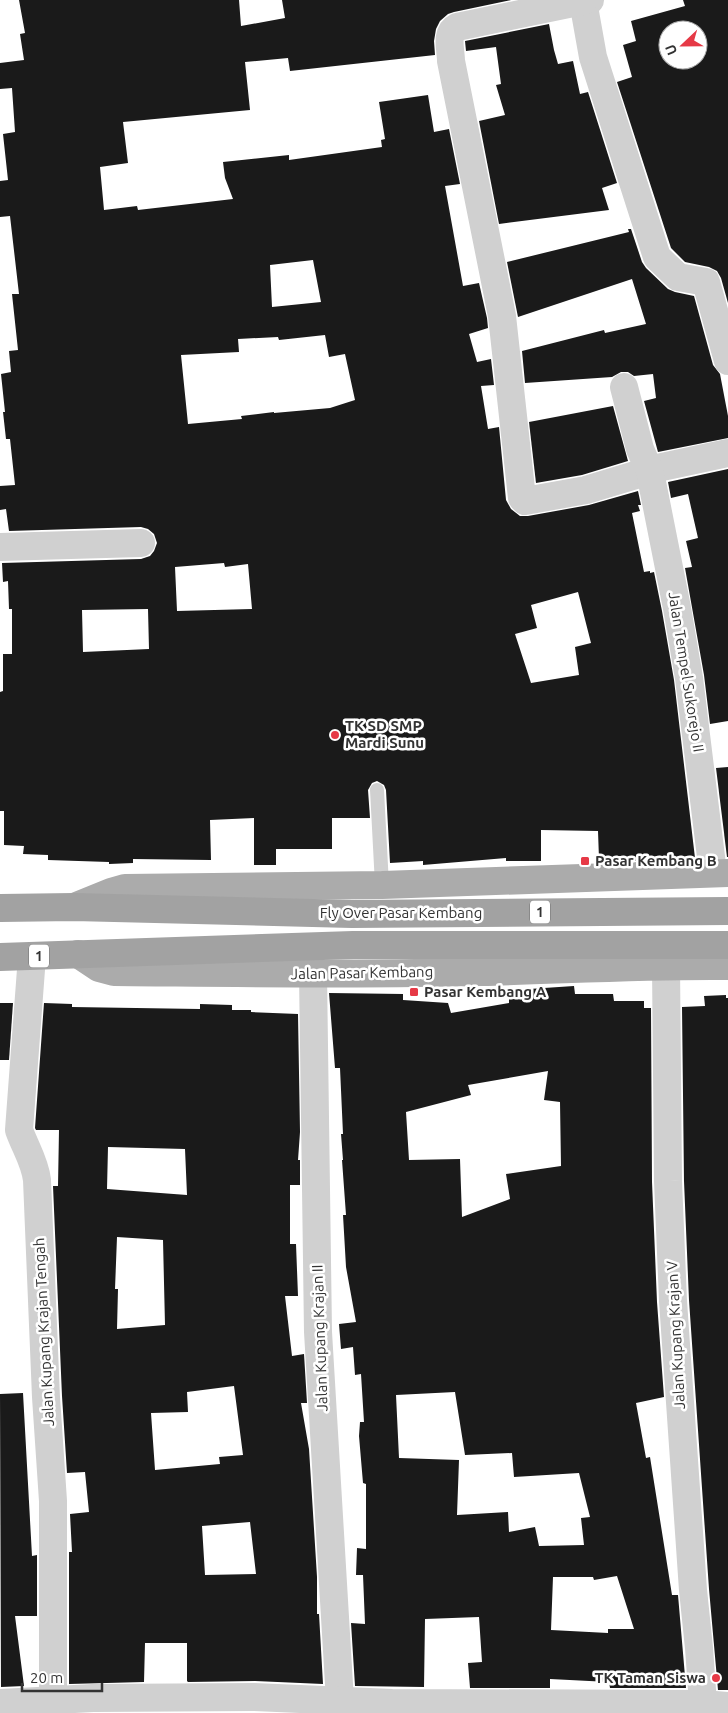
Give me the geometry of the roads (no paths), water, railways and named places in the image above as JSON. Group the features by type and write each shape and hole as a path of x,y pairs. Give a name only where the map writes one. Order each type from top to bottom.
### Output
{"highway":[{"name":"1","path":"0,908 74,907"},
{"name":"Fly Over Pasar Kembang","path":"74,907 352,914 728,910"},
{"name":"1","path":"0,957 353,945 728,945"}],"main road":[{"path":"74,907 125,888 382,885 721,873"},
{"name":"Jalan Pasar Kembang","path":"78,954 99,968 114,972 313,974 481,972 666,965 728,966"}],"street":[{"path":"728,360 706,282 678,277 657,257 593,57 587,1 457,27 453,30 450,34 451,61 502,316 522,498 525,501 586,490 662,467 728,453"},
{"name":"Jalan Tempel Sukorejo II","path":"624,387 640,449 650,472 689,678 711,844 721,873"},
{"path":"0,548 141,543"},
{"name":"Jalan Kupang Krajan Tengah","path":"32,956 19,1130 36,1169 37,1180 46,1397 53,1501 53,1706"},
{"name":"Jalan Kupang Krajan V","path":"666,965 668,1181 673,1300 692,1580 699,1648 715,1705"},
{"name":"Jalan Kupang Krajan II","path":"313,974 318,1332 341,1707"},
{"path":"0,1703 53,1706 263,1705 618,1709 715,1705"}],"lane":[{"path":"377,790 382,885"}],"place":[{"name":"TK SD SMP Mardi Sunu","path":"335,735"},
{"name":"Pasar Kembang B","path":"585,861"},
{"name":"Pasar Kembang A","path":"414,992"},
{"name":"TK Taman Siswa","path":"716,1678"}]}
